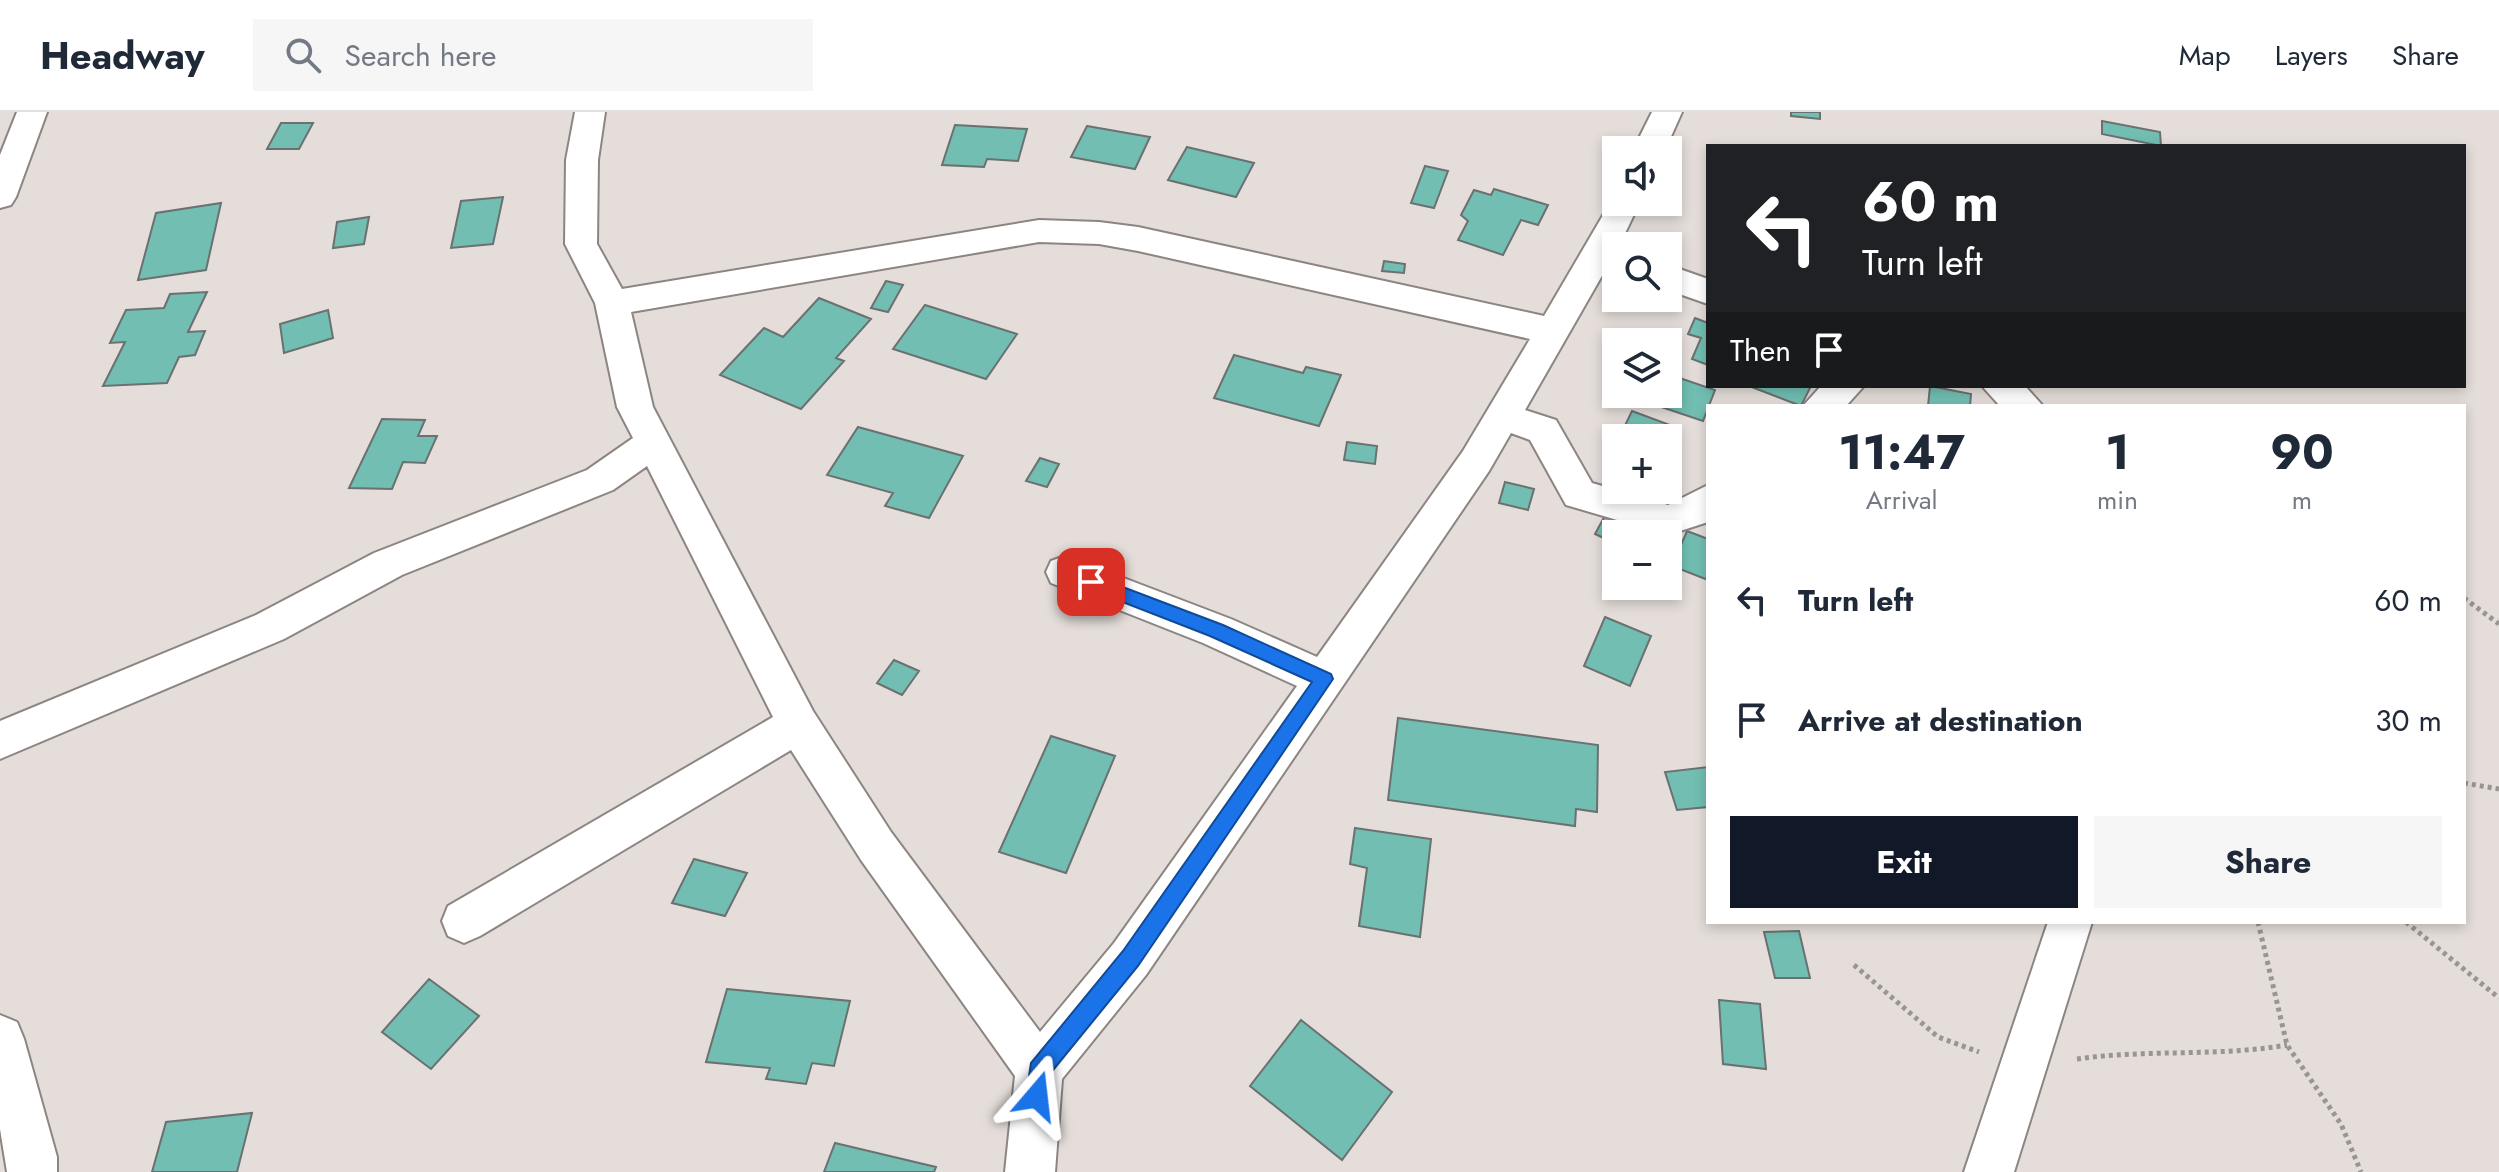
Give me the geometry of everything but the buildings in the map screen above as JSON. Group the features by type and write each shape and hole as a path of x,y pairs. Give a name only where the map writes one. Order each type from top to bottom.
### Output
{"street":[{"path":"0,197 32,112"},
{"path":"590,112 582,160 581,244 612,303 635,407 798,724 876,846 1039,1070"},
{"path":"1656,136 1667,112"},
{"path":"612,303 1039,231 1099,233 1138,239 1552,331"},
{"path":"1030,1172 1039,1070 1130,959 1476,461 1552,331 1602,260"},
{"path":"1682,282 1706,291"},
{"path":"1824,404 1844,388"},
{"path":"2002,388 2022,404"},
{"path":"1502,416 1543,430 1579,494 1668,520 1695,511 1706,502"},
{"path":"0,740 270,627 388,564 600,480 653,443"},
{"path":"1065,572 1217,631 1324,679"},
{"path":"464,921 798,724"},
{"path":"1989,1172 2069,924"},
{"path":"0,1039 32,1157 32,1172"}],"path":[{"path":"2466,599 2499,624"},
{"path":"2466,783 2499,789"},
{"path":"2258,924 2287,1045 2341,1124 2361,1172"},
{"path":"2408,924 2499,998"}],"route":[{"path":"1037,1096 1039,1070 1130,959 1324,679 1217,631 1091,582"}]}
